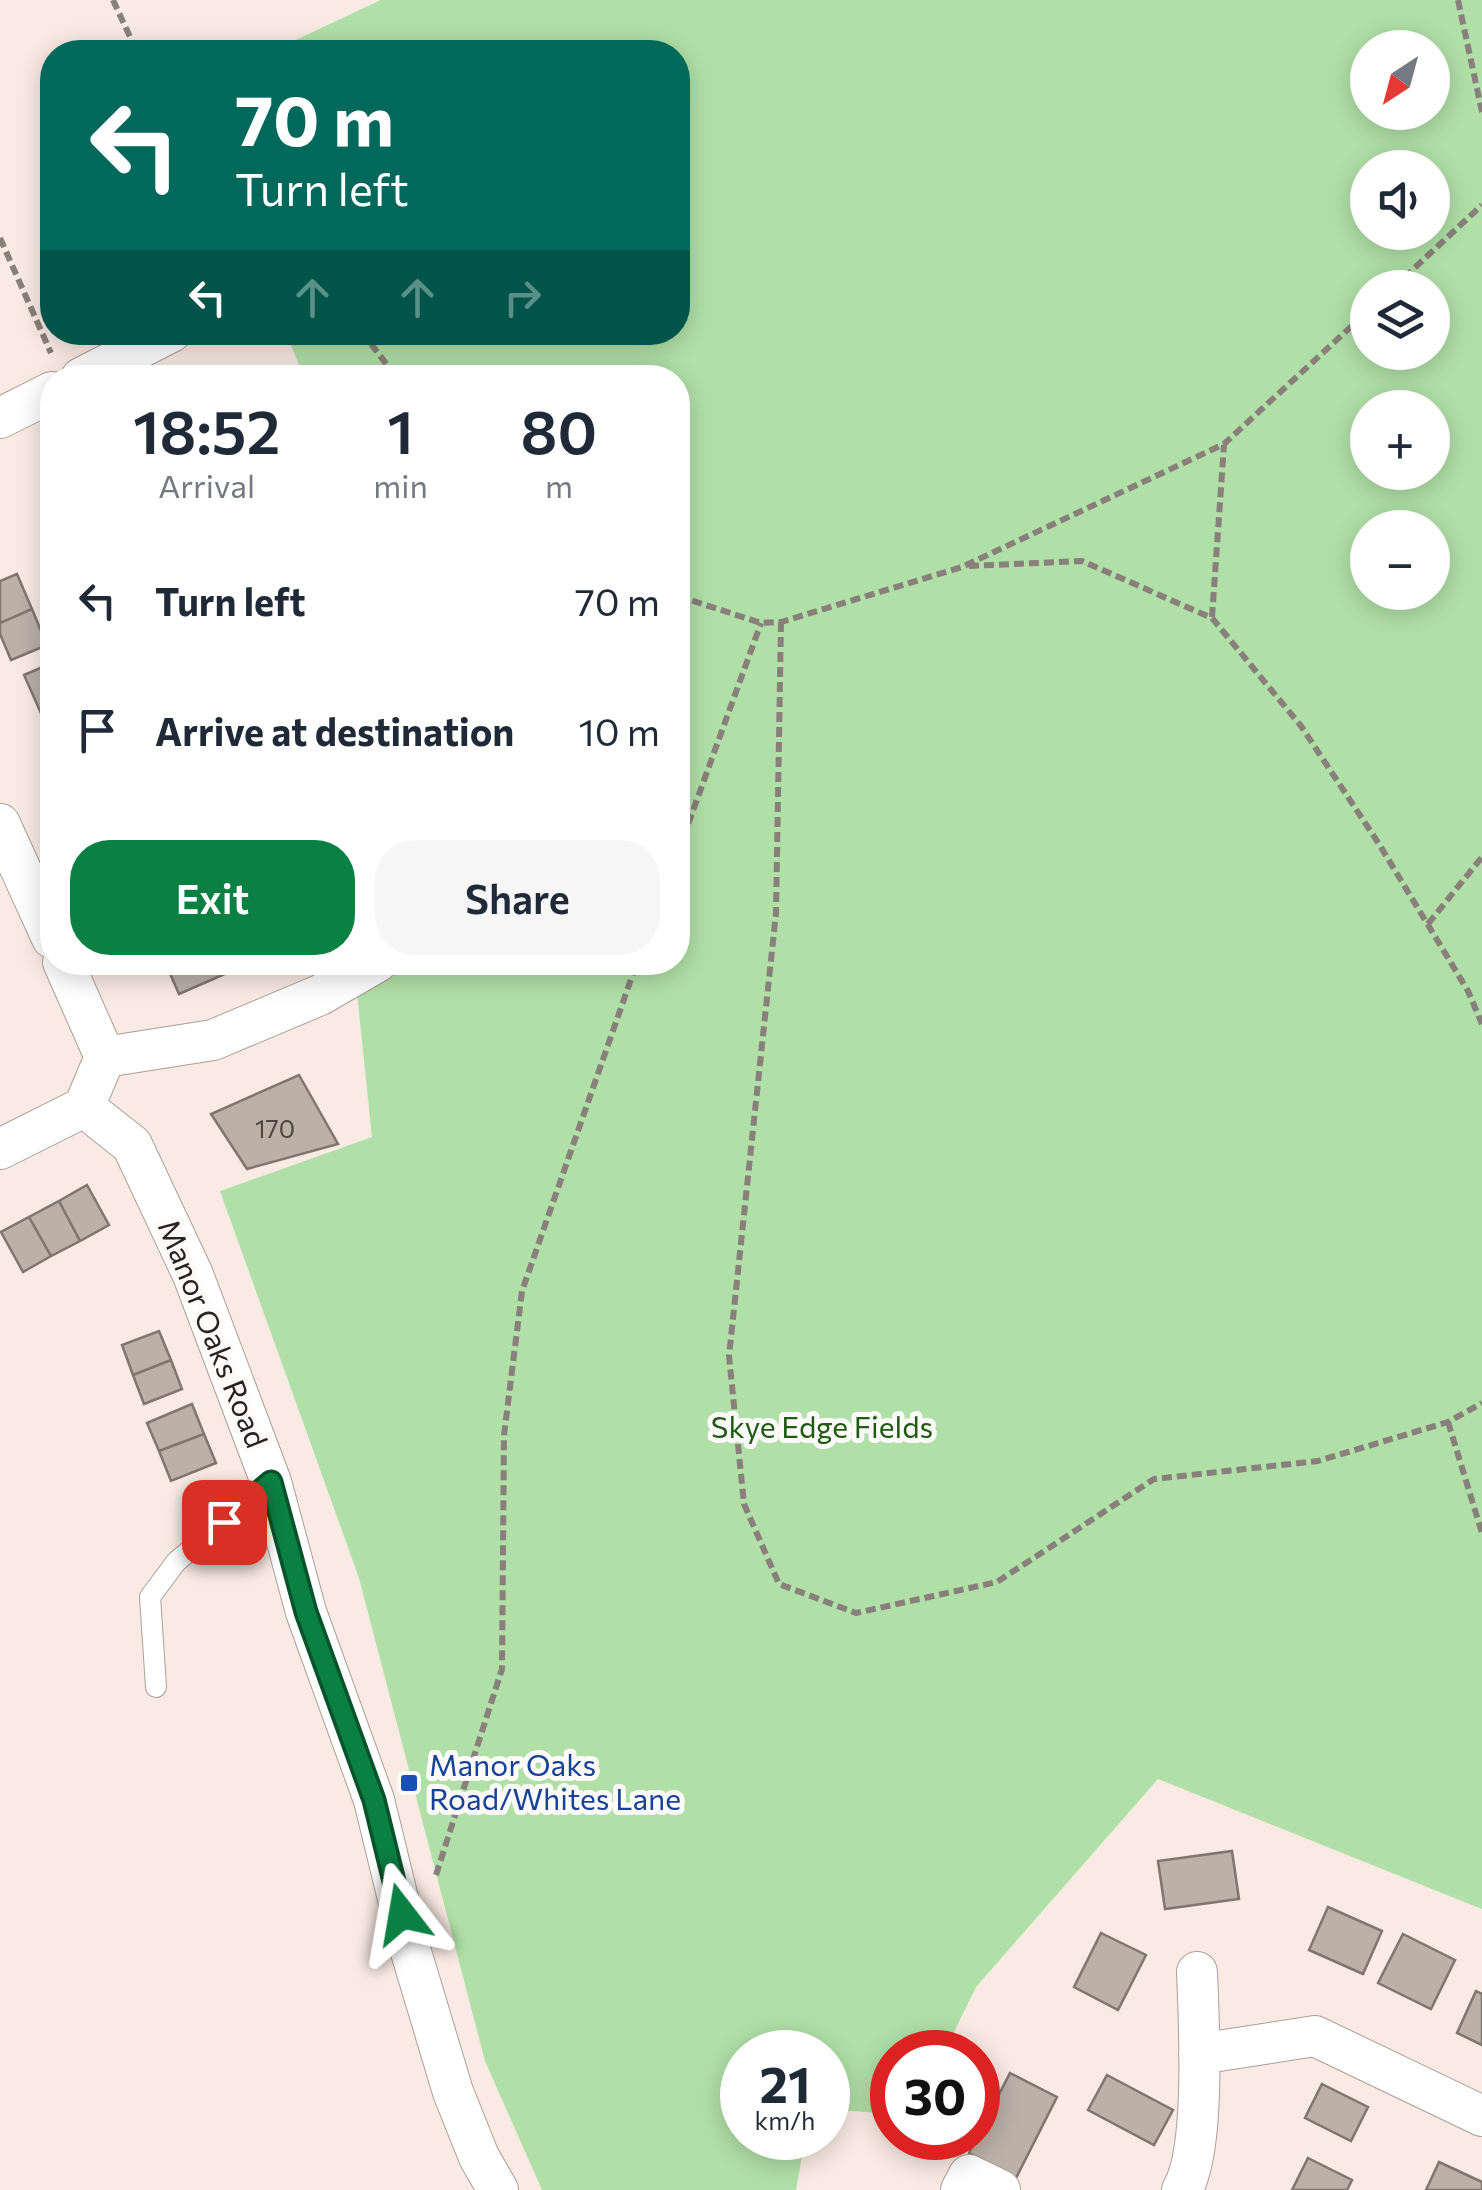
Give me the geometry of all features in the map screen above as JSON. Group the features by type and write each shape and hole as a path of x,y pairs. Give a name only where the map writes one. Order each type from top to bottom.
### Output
{"street":[{"path":"89,365 139,345"},
{"path":"0,418 40,391"},
{"path":"0,824 40,912"},
{"path":"0,1149 84,1108 106,1057 70,975"},
{"path":"106,1057 213,1040 320,995 355,975"},
{"name":"Manor Oaks Road","path":"84,1108 132,1145 193,1275 271,1482 306,1612 374,1800 411,1952 454,2092 478,2157 498,2190"},
{"path":"1182,2190 1193,2173 1200,2054 1197,1972"},
{"path":"1200,2054 1315,2036 1482,2116"},
{"path":"962,2190 970,2175 1000,2190"}],"lane":[{"path":"156,1687 150,1597 176,1562 271,1482"}],"path":[{"path":"114,0 132,40"},
{"path":"1458,0 1482,112"},
{"path":"1412,270 1482,204"},
{"path":"0,238 40,327"},
{"path":"690,600 761,623 781,622 962,566 1224,444 1350,328"},
{"path":"372,345 387,365"},
{"path":"1212,618 1224,444"},
{"path":"962,566 1082,562 1212,618 1301,726 1428,924 1468,991 1482,1024"},
{"path":"781,622 776,912 728,1356 744,1504 779,1584 856,1613 997,1582 1154,1479 1318,1461 1448,1422 1482,1403"},
{"path":"690,819 761,623"},
{"path":"1428,924 1482,857"},
{"path":"435,1876 502,1668 504,1435 522,1291 633,975"},
{"path":"1448,1422 1482,1533"}],"green space":[{"name":"Skye Edge Fields","path":"381,0 1482,0 1482,1909 1158,1779 976,1987 955,2030 870,2030 870,2112 850,2111 850,2030 720,2030 720,2160 801,2160 796,2190 542,2190 485,2061 359,1578 220,1191 372,1137 357,993 385,975 690,975 690,365 299,365 291,345 690,345 690,40 296,40"}],"building":[{"path":"17,574 32,609 0,623 0,581"},
{"path":"32,609 40,628 40,648 11,660 0,634 0,623"},
{"path":"40,668 40,711 24,675"},
{"path":"171,975 222,975 179,994"},
{"path":"299,1075 338,1144 247,1169 211,1114"},
{"path":"87,1185 109,1225 80,1241 59,1201"},
{"path":"59,1201 80,1241 51,1256 29,1217"},
{"path":"29,1217 51,1256 23,1272 1,1232"},
{"path":"159,1331 171,1360 133,1375 122,1345"},
{"path":"171,1360 182,1389 144,1404 133,1375"},
{"path":"192,1404 204,1434 159,1451 147,1423"},
{"path":"204,1434 216,1463 171,1481 159,1451"},
{"path":"1232,1851 1239,1899 1165,1909 1158,1861"},
{"path":"1328,1907 1382,1931 1363,1974 1309,1950"},
{"path":"1101,1933 1146,1955 1118,2010 1074,1987"},
{"path":"1403,1934 1455,1960 1431,2009 1378,1983"},
{"path":"1476,1991 1482,1994 1482,2045 1457,2033"},
{"path":"1010,2073 1057,2097 1016,2178 982,2160 1000,2160 1000,2093"},
{"path":"1107,2075 1173,2110 1154,2145 1088,2110"},
{"path":"1322,2084 1368,2107 1351,2141 1305,2118"},
{"path":"1308,2158 1352,2180 1347,2190 1292,2190"},
{"path":"1439,2162 1482,2182 1482,2190 1426,2190"}],"place":[{"name":"Manor Oaks Road/Whites Lane","path":"409,1783"}],"route":[{"path":"224,1522 271,1482 306,1612 374,1800 402,1914"}]}
